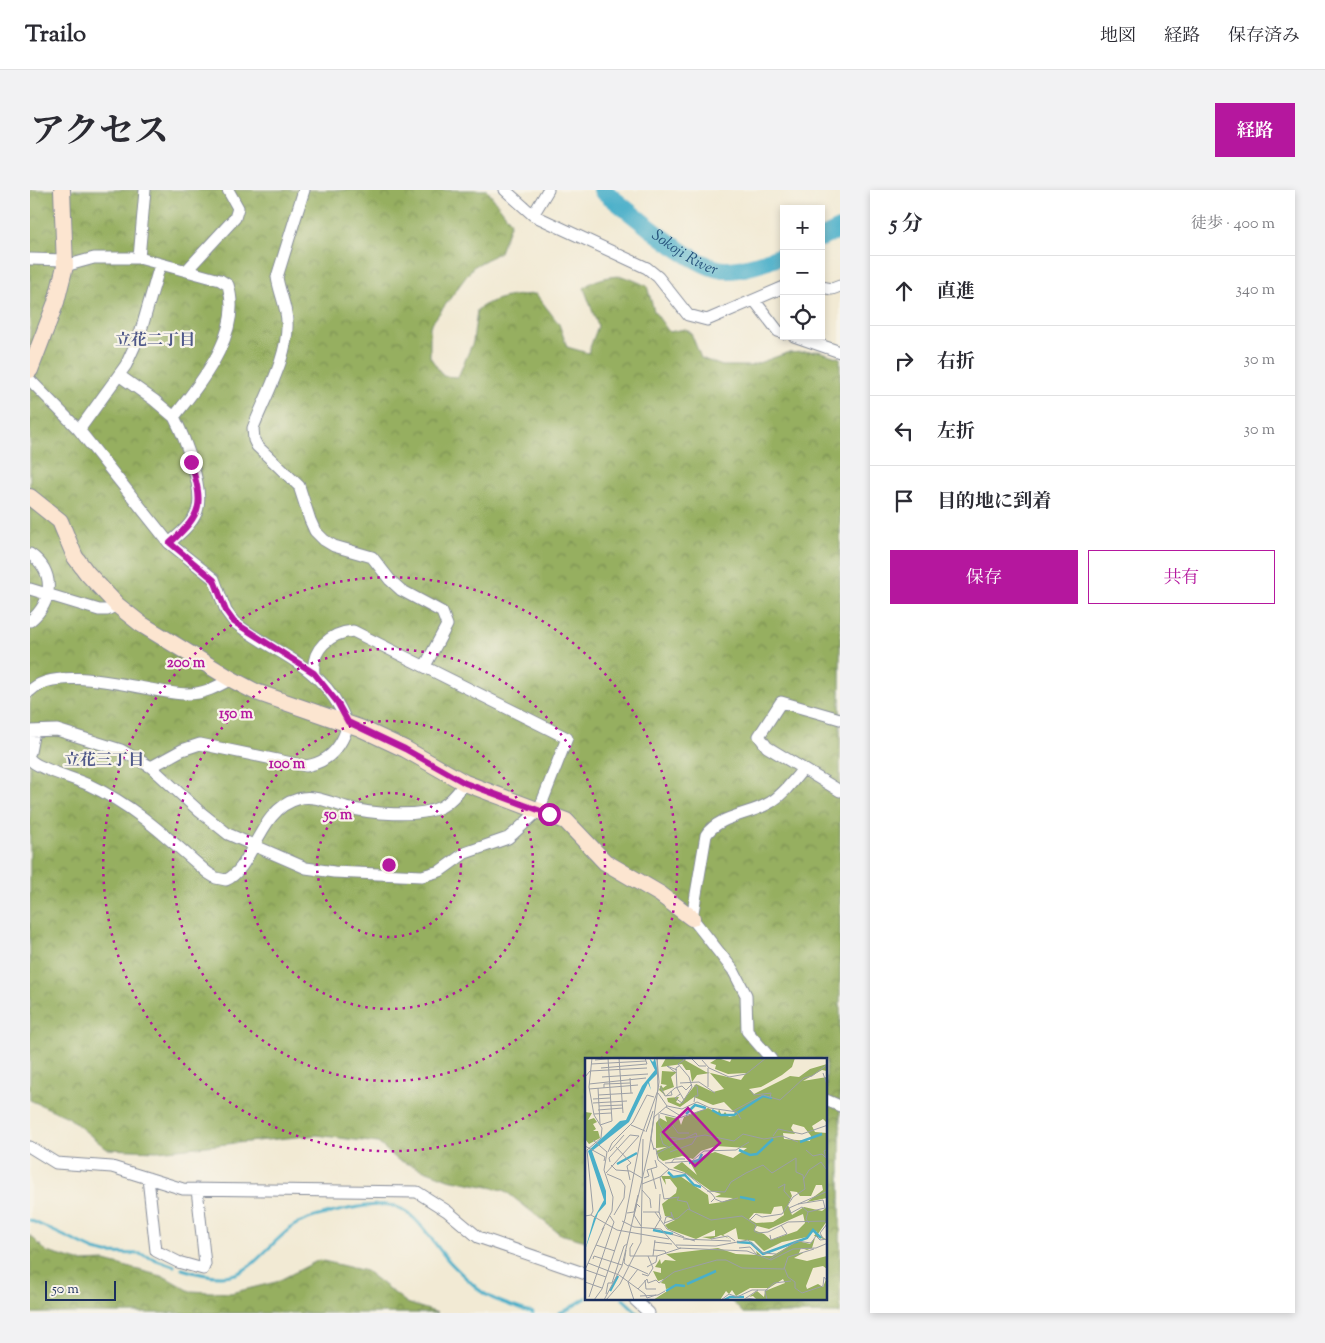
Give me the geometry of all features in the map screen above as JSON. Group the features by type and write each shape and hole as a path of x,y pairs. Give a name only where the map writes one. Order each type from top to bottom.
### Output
{"street":[{"path":"30,370 35,342 56,302 64,263 62,190"},
{"path":"139,258 145,190"},
{"path":"187,270 235,218 238,208 228,190"},
{"path":"304,190 277,277 287,318 288,333 282,354 253,428 254,440 257,446 298,486 313,526 324,540 334,546 372,557 390,580 401,590 442,612 447,626 425,666"},
{"path":"505,190 533,215 647,268 658,277 688,315 707,320 780,289"},
{"path":"533,215 548,190"},
{"path":"30,259 64,263 94,258 139,258 220,280 228,285 232,310 216,357 208,373 174,417"},
{"path":"79,430 120,376 140,334 160,265"},
{"path":"825,288 832,289 840,286"},
{"path":"754,300 780,332"},
{"path":"806,340 840,352"},
{"path":"120,376 174,417 191,462 200,501 193,519 170,543"},
{"path":"30,380 79,430 170,543 214,580 226,611 234,622 314,673 337,702 348,722 346,733 338,748 328,758 316,764 306,766 200,744 182,750 151,767"},
{"path":"30,497 60,521 80,565 117,605 141,624 231,680 256,692 348,722 405,749 465,783 566,821 605,862 660,894 692,918 733,970 746,995 747,1031 761,1050 770,1058"},
{"path":"30,554 37,560 48,577 48,595 40,612 30,621"},
{"path":"30,589 104,611 117,605"},
{"path":"30,752 32,731 57,730 121,750 151,767 217,827 254,845 317,870 422,876 440,871 473,850 508,838 538,810 567,738 364,636 348,631 334,634 318,650 313,664 314,673"},
{"path":"30,691 49,680 85,680 188,694 209,690 231,680"},
{"path":"840,719 781,702 759,736 767,746 840,791"},
{"path":"30,759 39,766 85,783 128,806 216,878 226,880 232,878 274,813 296,799 308,797 369,812 423,813 446,804 465,783"},
{"path":"692,918 706,835 712,826 770,803 785,790 803,769"},
{"path":"828,1101 840,1106"},
{"path":"30,1146 56,1163 112,1167 183,1189 410,1190 436,1203 478,1237 585,1274"},
{"path":"148,1178 156,1251 178,1262 203,1269 205,1264 197,1189"},
{"path":"635,1300 648,1313"}],"green space":[{"path":"30,190 487,190 511,222 500,252 473,267 430,326 430,357 443,376 458,377 473,342 477,310 497,299 513,296 536,294 559,324 567,347 588,353 598,326 584,288 597,280 615,276 625,277 647,286 654,311 669,332 685,329 691,333 701,358 722,366 750,366 787,353 818,351 840,358 840,1313 743,1313 730,1300 828,1300 828,1058 585,1058 585,1241 560,1234 504,1190 448,1179 398,1160 378,1143 317,1135 157,1151 107,1149 68,1117 30,1100"},
{"path":"30,1235 47,1252 82,1262 105,1261 165,1277 190,1291 231,1293 276,1282 319,1260 366,1271 407,1303 438,1313 30,1313"}],"waterway":[{"name":"Sokoji River","path":"602,190 661,237 711,267 724,270 738,269 780,257"},
{"name":"Sokoji River","path":"825,236 840,229"},
{"path":"182,1269 204,1275 221,1276 234,1274 245,1269 299,1223 338,1211 367,1206 388,1205 406,1212 422,1226 451,1264 478,1289 490,1297 533,1313"},
{"path":"30,1220 94,1250 107,1253 140,1254 174,1266"},
{"path":"559,1313 585,1299"},
{"path":"624,1300 638,1313"}],"district":[{"name":"立花二丁目","path":"155,339"},
{"name":"立花三丁目","path":"104,759"}],"route":[{"path":"191,462 199,491 200,501 198,509 185,529 170,543 214,580 226,611 234,622 243,630 314,673 328,689 348,722 405,749 484,792 549,814"}]}
